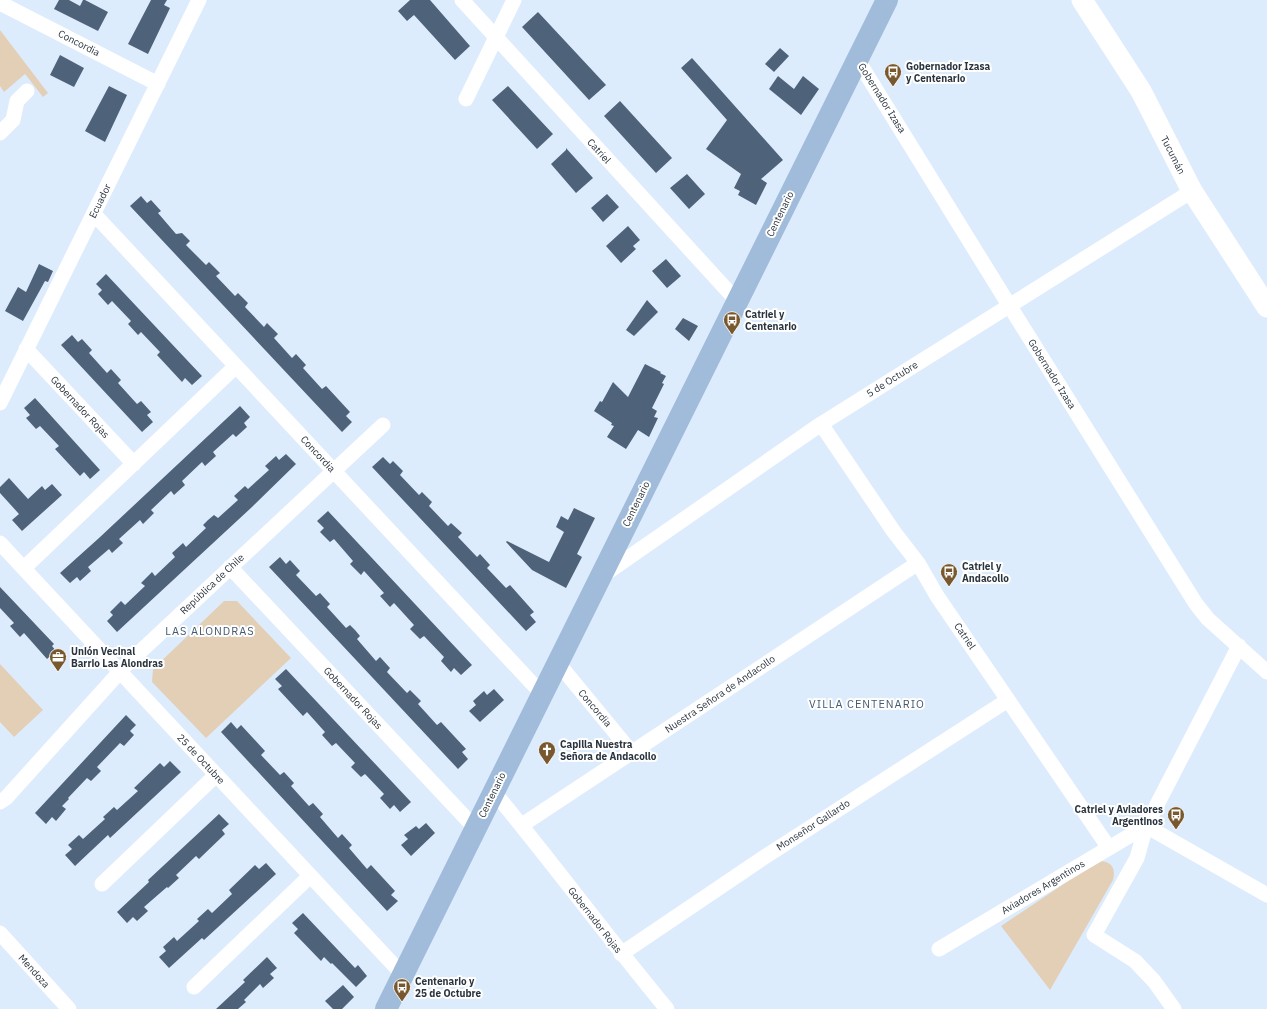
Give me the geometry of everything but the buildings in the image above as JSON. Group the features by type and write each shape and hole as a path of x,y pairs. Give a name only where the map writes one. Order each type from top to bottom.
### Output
{"main road":[{"name":"Centenario","path":"386,1009 887,0"},
{"name":"Tucumán","path":"1082,0 1141,91 1192,191 1267,307"}],"street":[{"name":"Ecuador","path":"0,403 199,0"},
{"name":"Catriel","path":"462,0 737,301"},
{"path":"466,99 514,0"},
{"name":"Concordia","path":"0,3 158,84"},
{"name":"Gobernador Izasa","path":"857,59 1196,604 1208,619 1267,672"},
{"path":"0,133 14,120 17,100 28,91"},
{"name":"5 de Octubre","path":"600,578 821,424 1192,191"},
{"name":"Concordia","path":"94,214 542,694"},
{"name":"Gobernador Rojas","path":"26,350 134,464"},
{"path":"24,568 236,366"},
{"name":"Catriel","path":"821,424 894,532 918,563 937,596 1109,848"},
{"name":"República de Chile","path":"0,802 6,798 120,671 383,426"},
{"name":"25 de Octubre","path":"0,543 403,975"},
{"name":"Nuestra Señora de Andacollo","path":"522,825 918,563"},
{"name":"Gobernador Rojas","path":"230,567 476,829"},
{"path":"1174,1009 1154,981 1135,961 1094,935 1137,858 1146,826 1239,646"},
{"name":"Concordia","path":"558,663 632,753"},
{"name":"Monseñor Gallardo","path":"621,954 769,853 1008,700"},
{"path":"102,884 216,775"},
{"name":"Gobernador Rojas","path":"494,792 522,825 621,954 666,1009"},
{"path":"1146,826 1267,895"},
{"name":"Aviadores Argentinos","path":"940,949 1146,826"},
{"path":"194,987 310,876"},
{"name":"Mendoza","path":"0,933 69,1009"}],"shaded area":[{"path":"0,30 48,93 43,97 25,74 4,92 0,86"},
{"path":"224,601 237,601 291,658 206,738 152,682 153,669"},
{"path":"0,664 43,710 14,737 0,722"},
{"path":"1101,861 1108,863 1112,867 1114,873 1113,880 1050,990 1001,926 1095,863"}],"place":[{"name":"Gobernador Izasa y Centenario","path":"893,87"},
{"name":"Catriel y Centenario","path":"732,335"},
{"name":"Catriel y Andacollo","path":"949,587"},
{"name":"Unión Vecinal Barrio Las Alondras","path":"58,672"},
{"name":"Capilla Nuestra Señora de Andacollo","path":"547,765"},
{"name":"Catriel y Aviadores Argentinos","path":"1176,830"},
{"name":"Centenario y 25 de Octubre","path":"402,1002"}],"district":[{"name":"LAS ALONDRAS","path":"210,631"},
{"name":"VILLA CENTENARIO","path":"867,704"}]}
